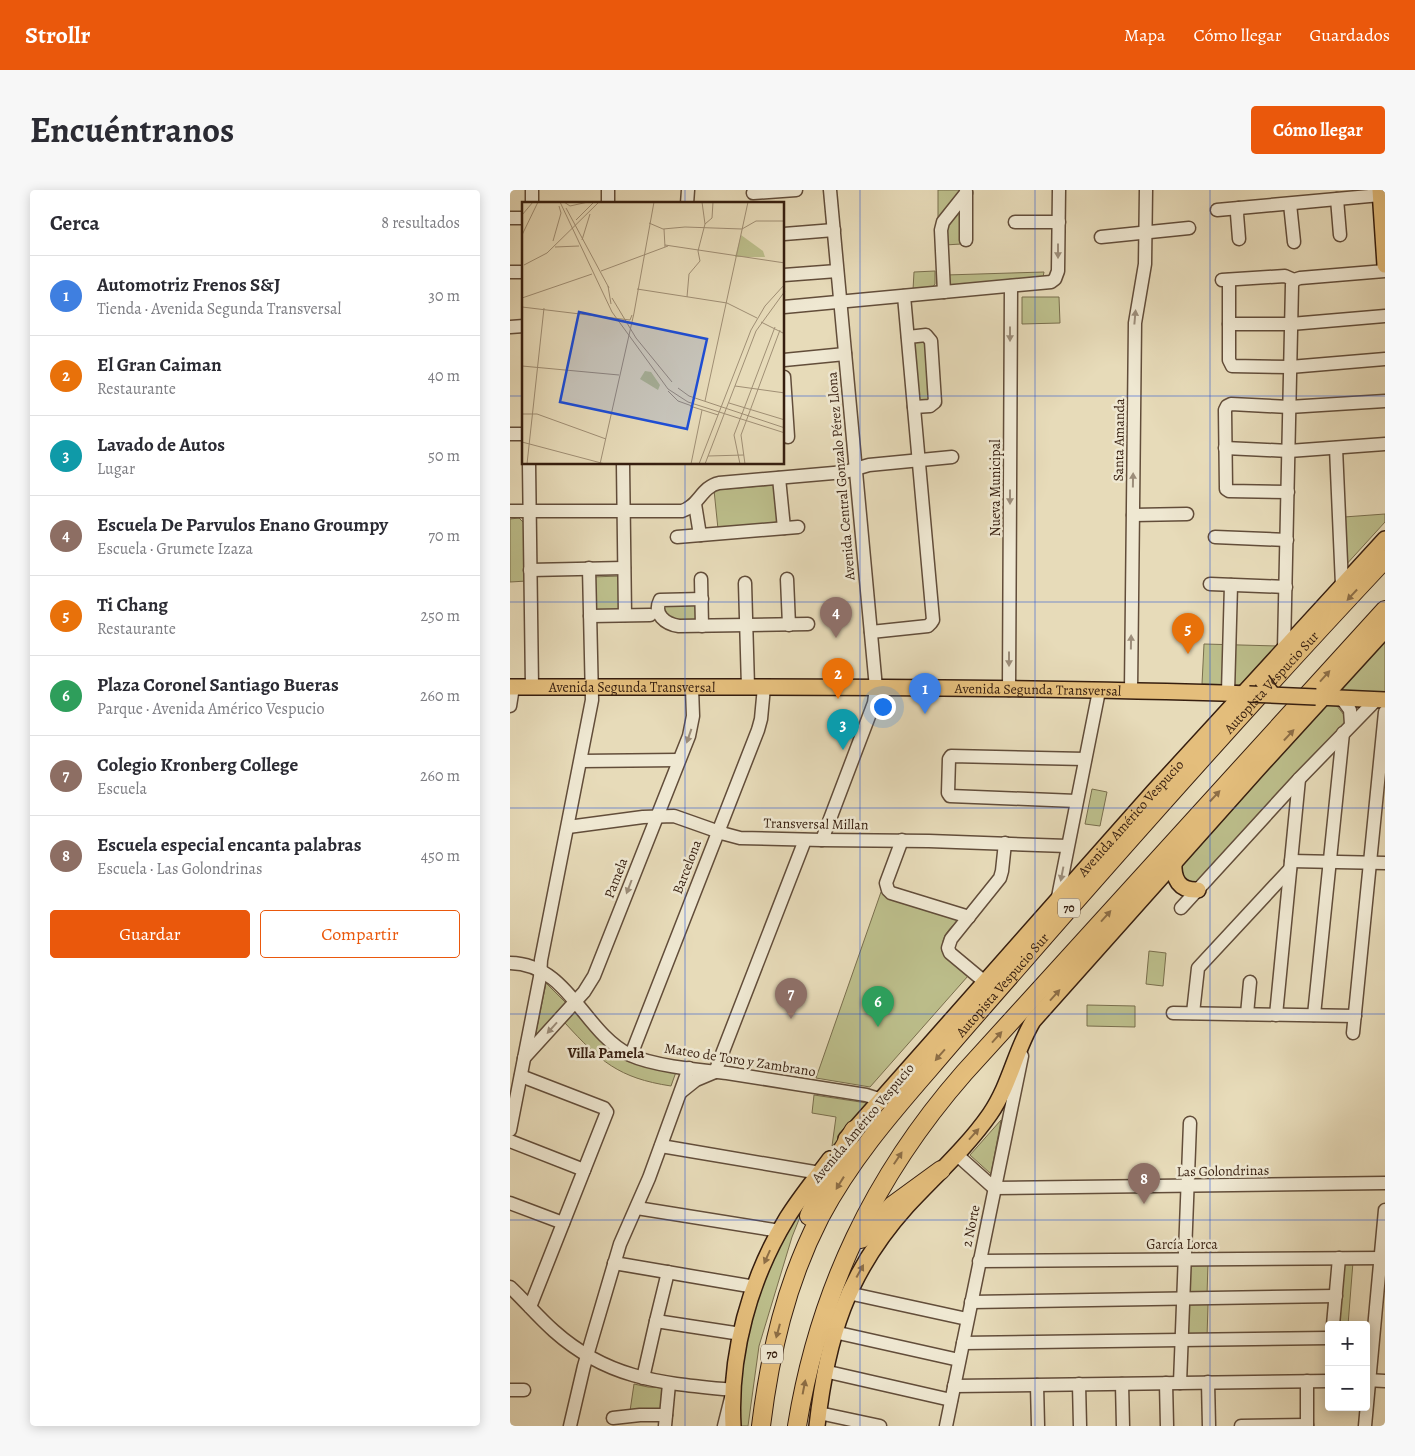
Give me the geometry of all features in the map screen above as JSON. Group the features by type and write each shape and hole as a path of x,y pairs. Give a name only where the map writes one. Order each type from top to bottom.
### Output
{"highway":[{"name":"Autopista Vespucio Sur","path":"761,1426 771,1358 791,1284 828,1202 857,1156 887,1118 1200,760 1385,559"},
{"name":"70","path":"798,1426 813,1348 826,1305 842,1263 867,1212 895,1163 928,1117 946,1094 1385,610"},
{"path":"791,1284 802,1237 814,1205 828,1175 854,1130"},
{"path":"842,1263 885,1212 941,1170"}],"main road":[{"path":"1380,192 1385,265"},
{"name":"Avenida Américo Vespucio","path":"732,1426 733,1390 741,1334 755,1287 780,1231 795,1206 854,1130 1222,717 1240,693 1261,677 1284,649 1385,539"},
{"path":"818,1420 824,1371 834,1332 848,1293 865,1262 887,1230 956,1154 1000,1099 1027,1032 1048,1002 1320,697 1385,630"},
{"path":"1261,677 1272,694"},
{"name":"Avenida Segunda Transversal","path":"512,687 764,687 1209,692 1320,697 1382,704"},
{"path":"1209,692 1218,703 1222,717"},
{"path":"1174,862 1174,876 1179,884 1187,889 1198,890"}],"street":[{"path":"753,193 796,190"},
{"name":"Avenida Central Gonzalo Pérez Llona","path":"822,840 874,703 876,688 830,190"},
{"path":"785,307 1011,286 1053,280 1057,276 1058,271 1059,190"},
{"name":"Santa Amanda","path":"1131,691 1135,322 1145,264 1146,190"},
{"path":"944,292 941,230 943,222 966,191"},
{"path":"966,191 966,240"},
{"path":"1217,210 1290,204 1317,196 1337,199 1380,192"},
{"path":"1337,199 1340,235"},
{"path":"1290,204 1294,242"},
{"path":"1239,208 1237,214 1239,239"},
{"path":"1015,222 1059,222"},
{"path":"1101,237 1189,228"},
{"path":"785,234 834,230"},
{"path":"785,275 837,271"},
{"path":"1385,271 1294,280 1285,276 1224,280 1229,324 1228,360 1230,365 1234,367 1290,367 1385,359"},
{"path":"1284,649 1292,285 1294,280"},
{"name":"Nueva Municipal","path":"1009,690 1011,286"},
{"path":"871,632 928,626 932,622 904,296"},
{"path":"1229,324 1291,324 1385,316"},
{"path":"908,337 926,336 931,342 935,402 930,406 914,408"},
{"path":"785,360 845,354"},
{"path":"1288,492 1230,491 1226,489 1224,410 1227,406 1232,404 1289,407 1385,401"},
{"path":"785,414 788,437"},
{"path":"1225,448 1289,451 1385,444"},
{"path":"1336,448 1342,585"},
{"path":"510,511 682,511 696,504 703,492 714,484 845,472 869,465 952,457"},
{"path":"529,465 532,687"},
{"path":"623,465 625,615"},
{"path":"779,478 784,528"},
{"path":"696,504 700,536"},
{"path":"1133,515 1188,514"},
{"path":"677,537 798,527"},
{"path":"1215,537 1287,540"},
{"name":"Pamela","path":"510,1130 592,700 589,568"},
{"path":"530,570 624,568"},
{"path":"701,579 702,626"},
{"path":"787,579 789,624"},
{"path":"745,583 748,688"},
{"path":"1210,584 1286,586"},
{"path":"1231,585 1240,693"},
{"path":"702,599 660,600 658,602 658,613 674,626 808,624"},
{"path":"590,616 650,614"},
{"path":"510,706 512,687"},
{"name":"Barcelona","path":"631,1055 758,730 764,687"},
{"name":"Pamela","path":"524,1058 588,987 594,976 692,726 692,688"},
{"path":"1057,902 1099,691"},
{"path":"1314,1015 1330,862 1350,710 1342,699"},
{"path":"1181,908 1347,728 1382,704"},
{"path":"1353,1033 1370,862 1382,704"},
{"path":"1076,801 950,796 948,793 949,758 952,756 1085,759"},
{"path":"581,761 679,760"},
{"path":"1276,1015 1298,779"},
{"name":"Transversal Millan","path":"568,827 656,816 680,817 717,832 740,838 902,840 1067,846"},
{"path":"680,1094 696,1080 715,1072 805,840"},
{"path":"902,840 886,883 888,890 891,893 969,917"},
{"path":"986,983 949,951 949,942 1000,878 1005,843"},
{"path":"1193,1013 1198,968 1290,865 1330,862 1385,863"},
{"name":"Mateo de Toro y Zambrano","path":"510,963 526,964 541,970 553,978 611,1042 631,1055 652,1062 866,1095 882,1100"},
{"path":"1247,1014 1250,982"},
{"path":"1173,1013 1355,1016"},
{"name":"2 Norte","path":"946,1426 1027,1032"},
{"path":"570,1426 576,1394 622,1237 637,1208 689,1068"},
{"path":"520,1076 604,1108 606,1111 530,1307"},
{"path":"1180,1383 1190,1123"},
{"path":"510,1141 584,1170"},
{"path":"661,1146 820,1173"},
{"path":"956,1154 994,1188"},
{"name":"Las Golondrinas","path":"994,1188 1385,1183"},
{"path":"510,1203 563,1222"},
{"path":"637,1208 780,1231"},
{"path":"1370,1366 1383,1258 1385,1211"},
{"path":"1333,1321 1339,1258"},
{"name":"García Lorca","path":"979,1261 1383,1258"},
{"path":"614,1263 755,1287"},
{"path":"643,1378 668,1272"},
{"path":"510,1287 552,1330 587,1356 614,1369 669,1384 733,1390"},
{"path":"848,1293 967,1319"},
{"path":"971,1302 1336,1296"},
{"path":"656,1321 741,1334"},
{"path":"834,1332 959,1360"},
{"path":"963,1343 1325,1338"},
{"path":"824,1371 951,1400"},
{"path":"1370,1380 1385,1381"},
{"path":"1241,1426 1307,1426 1306,1381"},
{"path":"954,1386 1325,1381"},
{"path":"1208,1382 1209,1426"},
{"path":"1166,1383 1167,1426"},
{"path":"614,1418 640,1416 665,1421 669,1384"},
{"path":"1079,1384 1080,1426"},
{"path":"1122,1384 1123,1426"},
{"path":"1037,1385 1038,1426"},
{"path":"510,1390 524,1390"},
{"name":"Avenida Américo Vespucio","path":"724,1426 733,1390"},
{"path":"1365,1426 1366,1411"},
{"path":"818,1420 880,1426"}],"green space":[{"path":"938,190 960,190 960,194 938,220"},
{"path":"961,206 961,244 945,245 948,221"},
{"path":"935,271 935,284 932,288 913,290 914,272"},
{"path":"1044,272 1043,277 949,287 946,275"},
{"path":"1022,297 1059,297 1060,323 1022,324"},
{"path":"923,338 928,344 933,399 918,404 913,339"},
{"path":"774,485 778,522 718,529 714,490"},
{"path":"1385,514 1385,522 1344,567 1344,517"},
{"path":"519,518 524,523 527,581 510,582 510,519"},
{"path":"621,576 622,611 593,612 591,577"},
{"path":"695,601 696,620 669,620 660,602"},
{"path":"1385,634 1385,695 1332,693"},
{"path":"1204,644 1277,646 1244,685 1202,684"},
{"path":"1323,704 1337,706 1344,715 1346,723 1200,883 1187,883 1177,865"},
{"path":"1092,789 1107,792 1100,826 1085,824"},
{"path":"881,892 962,916 945,935 943,949 968,976 870,1087 816,1078"},
{"path":"1149,951 1166,953 1163,986 1146,984"},
{"path":"546,983 566,1003 535,1037"},
{"path":"1087,1005 1135,1006 1135,1027 1087,1026"},
{"path":"574,1012 595,1032 676,1072 671,1086 653,1083 623,1073 600,1058 565,1023"},
{"path":"814,1095 867,1103 869,1108 832,1146 836,1117 812,1113"},
{"path":"1001,1120 991,1174 970,1155"},
{"path":"814,1182 792,1237 759,1346 748,1426 736,1426 740,1357 767,1267"},
{"path":"1187,1261 1208,1262 1207,1296 1186,1295"},
{"path":"1340,1261 1353,1262 1348,1321 1335,1321"},
{"path":"1186,1303 1208,1304 1207,1338 1185,1337"},
{"path":"634,1384 665,1388 662,1411 630,1411"}],"place":[{"name":"Escuela De Parvulos Enano Groumpy","path":"836,638"},
{"name":"Ti Chang","path":"1188,654"},
{"name":"El Gran Caiman","path":"838,699"},
{"name":"Automotriz Frenos S&J","path":"925,714"},
{"name":"Lavado de Autos","path":"843,750"},
{"name":"Colegio Kronberg College","path":"791,1019"},
{"name":"Plaza Coronel Santiago Bueras","path":"878,1027"},
{"name":"Escuela especial encanta palabras","path":"1144,1204"}],"district":[{"name":"Villa Pamela","path":"606,1053"}]}
